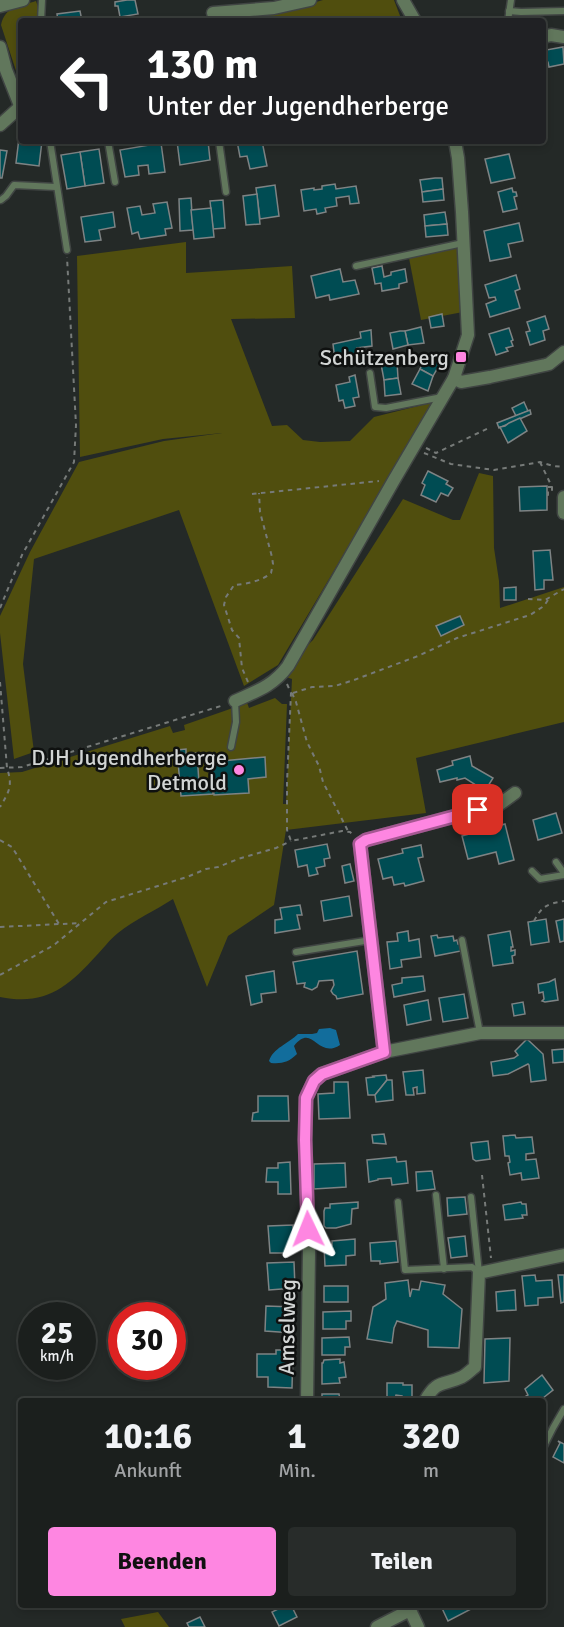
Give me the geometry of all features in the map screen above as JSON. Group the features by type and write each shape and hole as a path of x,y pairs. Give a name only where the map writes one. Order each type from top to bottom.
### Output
{"street":[{"path":"0,6 23,0"},
{"path":"213,13 274,8 310,0"},
{"path":"404,0 413,18"},
{"path":"546,36 564,37"},
{"path":"0,47 3,70 18,102"},
{"path":"0,125 18,110"},
{"path":"235,701 279,678 288,666 454,378 468,335 464,243 456,144"},
{"path":"454,378 461,382 549,364 564,352"},
{"path":"558,496 564,513"},
{"path":"384,1052 360,844 366,840 500,804 515,793"},
{"name":"Amselweg","path":"307,1398 309,1252 305,1140 306,1098 314,1081 322,1074 384,1052 480,1033 564,1033"},
{"path":"426,1398 431,1389 443,1382 462,1377 475,1367 485,1271 564,1255"},
{"path":"377,1627 409,1608"},
{"path":"411,1608 418,1627"}],"lane":[{"path":"41,18 42,0"},
{"path":"508,18 511,0"},
{"path":"509,11 564,11"},
{"path":"50,144 67,250"},
{"path":"109,144 115,182"},
{"path":"219,144 226,192"},
{"path":"1,200 14,185 56,187"},
{"path":"356,266 464,243"},
{"path":"370,373 375,407 386,408 443,397"},
{"path":"231,747 236,722 235,701"},
{"path":"532,872 540,879 564,874 556,862"},
{"path":"296,952 371,940"},
{"path":"462,940 480,1033"},
{"path":"436,1195 444,1269"},
{"path":"398,1202 405,1270 472,1268 485,1271 471,1197"},
{"path":"546,1442 564,1409"}],"path":[{"path":"0,608 22,555 74,462 76,425 67,250"},
{"path":"414,445 436,453 491,427"},
{"path":"414,445 451,464 494,470 540,462 564,467"},
{"path":"540,462 558,496"},
{"path":"252,494 394,480"},
{"path":"547,495 548,487 552,487"},
{"path":"253,693 243,671 240,641 232,630 224,605 234,585 257,580 272,573 272,556 260,512 259,493"},
{"path":"528,599 544,600 564,590"},
{"path":"292,693 312,687 335,686 354,680 418,656 457,638 530,615 544,606 550,597"},
{"path":"279,678 284,681 292,693 307,742 319,766 322,782 348,831 360,844"},
{"path":"0,682 7,768 10,778 9,792 0,807"},
{"path":"291,841 287,830 287,782 292,693"},
{"path":"0,768 22,767 235,701"},
{"path":"0,975 54,945 106,902 276,848 291,841 348,831"},
{"path":"0,840 12,847 59,924"},
{"path":"534,921 539,912 548,904 564,901"},
{"path":"0,927 81,923"},
{"path":"482,1175 485,1271"}],"shaded area":[{"path":"323,0 394,0 401,18 253,18 253,15 285,11"},
{"path":"36,1 39,10 38,18 18,18 18,77 1,25 6,14 19,6"},
{"path":"186,242 186,273 292,266 295,318 231,319 272,426 287,425 303,440 350,441 374,417 434,402 278,665 244,686 179,510 34,559 23,664 34,752 14,759 0,616 30,552 79,462 164,441 222,433 163,439 80,457 77,256"},
{"path":"460,246 463,312 421,320 409,258"},
{"path":"479,473 493,476 494,548 500,608 564,587 564,722 416,758 426,813 286,830 274,905 228,936 207,987 173,899 118,933 75,977 54,992 30,999 0,997 0,773 22,772 170,726 173,733 185,730 184,725 230,709 246,700 249,708 275,698 282,704 287,704 283,804 286,804 292,679 277,674 313,640 403,499 453,520 460,520"},
{"path":"158,1612 169,1627 125,1627 121,1619"}],"water":[{"path":"319,1029 336,1030 340,1045 326,1048 306,1038 294,1046 297,1054 291,1059 279,1063 269,1061 277,1049 298,1034 312,1034 317,1033"}],"building":[{"path":"135,0 138,14 120,17 115,2"},
{"path":"80,11 81,18 58,18 57,14"},
{"path":"563,47 564,64 549,67 546,61 546,50"},
{"path":"18,144 42,144 39,166 16,163"},
{"path":"161,144 165,172 149,174 148,165 138,166 139,175 125,177 120,150"},
{"path":"177,144 208,144 210,160 180,165"},
{"path":"238,144 263,144 267,166 250,169 247,156 240,157"},
{"path":"99,149 104,183 85,186 80,152"},
{"path":"0,150 7,151 2,178 0,178"},
{"path":"80,152 85,186 67,189 61,155"},
{"path":"509,154 515,178 491,183 485,159"},
{"path":"442,178 443,189 422,192 420,180"},
{"path":"335,184 336,189 356,186 359,203 350,204 349,196 336,198 337,206 325,208 326,212 317,214 316,209 304,211 301,190 322,189 322,186"},
{"path":"275,185 279,216 260,219 256,188"},
{"path":"512,188 517,196 514,197 517,209 503,212 498,192"},
{"path":"443,189 444,200 423,202 422,192"},
{"path":"257,194 260,224 246,225 243,196"},
{"path":"191,198 193,230 180,231 179,199"},
{"path":"223,200 225,228 213,229 210,201"},
{"path":"167,202 172,228 165,229 166,235 140,239 138,232 132,234 127,208 140,206 142,215 155,213 153,204"},
{"path":"211,208 214,237 194,239 191,210"},
{"path":"113,212 115,227 99,230 101,240 85,242 81,217"},
{"path":"445,212 447,224 425,226 424,215"},
{"path":"519,223 523,241 508,244 511,257 490,261 484,231"},
{"path":"447,224 448,235 426,237 425,226"},
{"path":"382,266 384,277 391,275 391,272 405,269 407,282 399,284 399,288 382,291 381,283 375,284 372,268"},
{"path":"340,269 343,282 355,280 359,294 330,300 329,295 316,298 311,276"},
{"path":"516,275 520,289 515,291 520,308 490,317 486,304 496,300 495,297 489,298 485,285"},
{"path":"442,314 444,326 431,328 429,317"},
{"path":"545,316 549,329 543,331 545,340 530,345 526,332 530,331 527,322"},
{"path":"421,327 424,343 408,345 405,331"},
{"path":"509,328 513,346 506,348 508,351 496,355 489,334"},
{"path":"371,330 372,346 357,348 359,357 353,360 335,360 333,344 361,338 360,332"},
{"path":"405,331 408,345 393,349 390,333"},
{"path":"426,355 441,362 433,376 420,369"},
{"path":"397,362 398,378 384,380 381,364"},
{"path":"420,369 433,376 428,391 412,384"},
{"path":"355,375 359,397 353,398 355,406 345,408 343,400 339,401 336,385 350,382 349,377"},
{"path":"398,378 401,394 385,396 384,380"},
{"path":"524,402 528,411 516,416 512,408"},
{"path":"530,410 531,414 499,428 497,423"},
{"path":"520,418 527,431 508,443 500,427"},
{"path":"428,471 448,481 446,484 453,488 448,496 441,493 436,502 421,495 425,485 422,483"},
{"path":"547,486 547,510 520,511 519,487"},
{"path":"550,550 553,580 544,580 544,589 535,590 533,551"},
{"path":"516,587 516,600 504,600 504,588"},
{"path":"460,616 464,625 441,636 436,626"},
{"path":"186,749 186,754 197,753 199,783 212,782 213,794 181,796 177,750"},
{"path":"470,756 472,766 493,778 485,791 465,778 440,782 437,770 453,765 452,761"},
{"name":"DJH Jugendherberge Detmold","path":"265,757 266,777 248,779 249,793 214,795 211,762"},
{"path":"556,813 562,833 538,840 533,820"},
{"path":"505,824 514,860 499,864 496,852 468,859 462,836"},
{"path":"327,844 330,858 324,859 325,866 316,868 318,874 309,876 307,865 298,867 295,850"},
{"path":"421,845 423,857 418,858 424,881 405,886 404,883 394,885 392,877 383,879 378,859 403,853 402,849"},
{"path":"350,864 354,881 345,883 342,866"},
{"path":"349,896 352,916 324,921 321,901"},
{"path":"300,905 302,915 297,915 300,929 275,933 275,920 282,919 280,908"},
{"path":"546,919 549,942 531,945 528,922"},
{"path":"564,919 564,941 560,942 556,921"},
{"path":"408,931 409,941 419,939 421,957 401,960 402,967 390,969 387,942 398,941 397,933"},
{"path":"510,931 513,947 511,951 515,950 515,955 512,956 513,963 493,966 488,935"},
{"path":"437,935 438,938 453,936 454,941 457,940 458,944 460,943 461,951 435,956 431,936"},
{"path":"357,951 363,994 337,999 331,991 334,985 333,980 319,981 317,987 312,990 304,987 305,983 297,984 293,962"},
{"path":"274,971 276,992 261,994 262,1002 251,1005 246,976"},
{"path":"423,976 425,991 394,997 392,985 402,983 402,978"},
{"path":"555,979 558,1000 542,1001 543,992 539,993 538,984"},
{"path":"464,994 468,1018 443,1022 439,998"},
{"path":"428,1000 431,1020 407,1025 404,1005"},
{"path":"523,1002 525,1014 514,1016 512,1004"},
{"path":"527,1039 543,1054 546,1080 531,1082 528,1064 508,1074 493,1076 491,1062 514,1058 518,1055 515,1051"},
{"path":"564,1049 564,1062 553,1063 552,1050"},
{"path":"423,1070 425,1093 417,1094 417,1087 413,1088 414,1095 406,1095 403,1072"},
{"path":"386,1075 387,1080 375,1095 368,1095 366,1078"},
{"path":"387,1080 392,1080 393,1100 376,1102 375,1095"},
{"path":"334,1082 348,1082 350,1118 319,1119 318,1094 334,1093"},
{"path":"258,1096 288,1096 289,1121 252,1121 253,1113 258,1112"},
{"path":"384,1134 386,1144 373,1143 372,1135"},
{"path":"515,1135 516,1138 532,1137 534,1153 526,1154 526,1160 536,1159 539,1178 522,1180 521,1173 510,1175 509,1156 505,1156 503,1136"},
{"path":"488,1141 490,1159 476,1161 473,1159 471,1143"},
{"path":"396,1157 397,1162 406,1161 408,1183 392,1185 391,1178 369,1182 367,1160"},
{"path":"290,1162 291,1194 278,1194 278,1182 266,1182 267,1168 278,1168 278,1163"},
{"path":"345,1163 346,1187 314,1189 314,1164"},
{"path":"432,1171 435,1189 417,1191 416,1172"},
{"path":"465,1197 467,1214 448,1216 447,1198"},
{"path":"358,1202 358,1208 352,1209 351,1224 336,1228 324,1226 324,1211 325,1208 330,1208 330,1204"},
{"path":"521,1202 526,1204 527,1215 522,1215 523,1218 505,1220 503,1205"},
{"path":"293,1225 293,1253 270,1253 268,1226"},
{"path":"465,1236 467,1256 451,1258 448,1238"},
{"path":"355,1239 355,1255 346,1256 346,1265 325,1266 324,1246 332,1245 332,1241"},
{"path":"396,1241 398,1262 380,1264 380,1261 371,1261 370,1243"},
{"path":"294,1262 295,1288 269,1290 267,1263"},
{"path":"535,1275 536,1281 552,1280 553,1297 538,1298 538,1305 525,1306 522,1276"},
{"path":"558,1275 564,1275 564,1302 561,1303"},
{"path":"408,1280 410,1297 412,1289 419,1290 421,1281 445,1285 443,1294 462,1309 459,1348 428,1347 428,1330 397,1321 392,1343 367,1339 373,1307 386,1299 385,1283"},
{"path":"324,1286 348,1286 348,1302 324,1302"},
{"path":"515,1290 516,1310 497,1311 496,1292"},
{"path":"266,1306 294,1307 293,1333 265,1331"},
{"path":"351,1311 351,1321 346,1321 346,1329 323,1329 323,1312"},
{"path":"349,1337 350,1347 345,1347 345,1355 322,1355 322,1338"},
{"path":"510,1338 509,1381 484,1383 485,1339"},
{"path":"276,1350 293,1350 292,1388 268,1387 268,1377 257,1377 257,1354 276,1354"},
{"path":"340,1359 340,1363 344,1362 346,1377 339,1378 340,1383 322,1384 324,1360"},
{"path":"542,1375 553,1390 543,1398 523,1398 528,1395 525,1389"},
{"path":"387,1383 412,1385 412,1398 402,1398 396,1395 395,1398 387,1398"},
{"path":"322,1394 339,1394 340,1398 322,1398"},
{"path":"558,1441 564,1444 564,1463 553,1457 560,1443"},
{"path":"280,1608 292,1608 297,1617 279,1626 272,1612"},
{"path":"442,1608 473,1608 448,1621"},
{"path":"200,1617 205,1627 189,1627 187,1623"}],"place":[{"name":"Schützenberg","path":"461,357"},
{"name":"DJH Jugendherberge Detmold","path":"239,770"}],"route":[{"path":"308,1229 306,1098 314,1081 322,1074 384,1052 360,844 366,840 478,810"}]}
